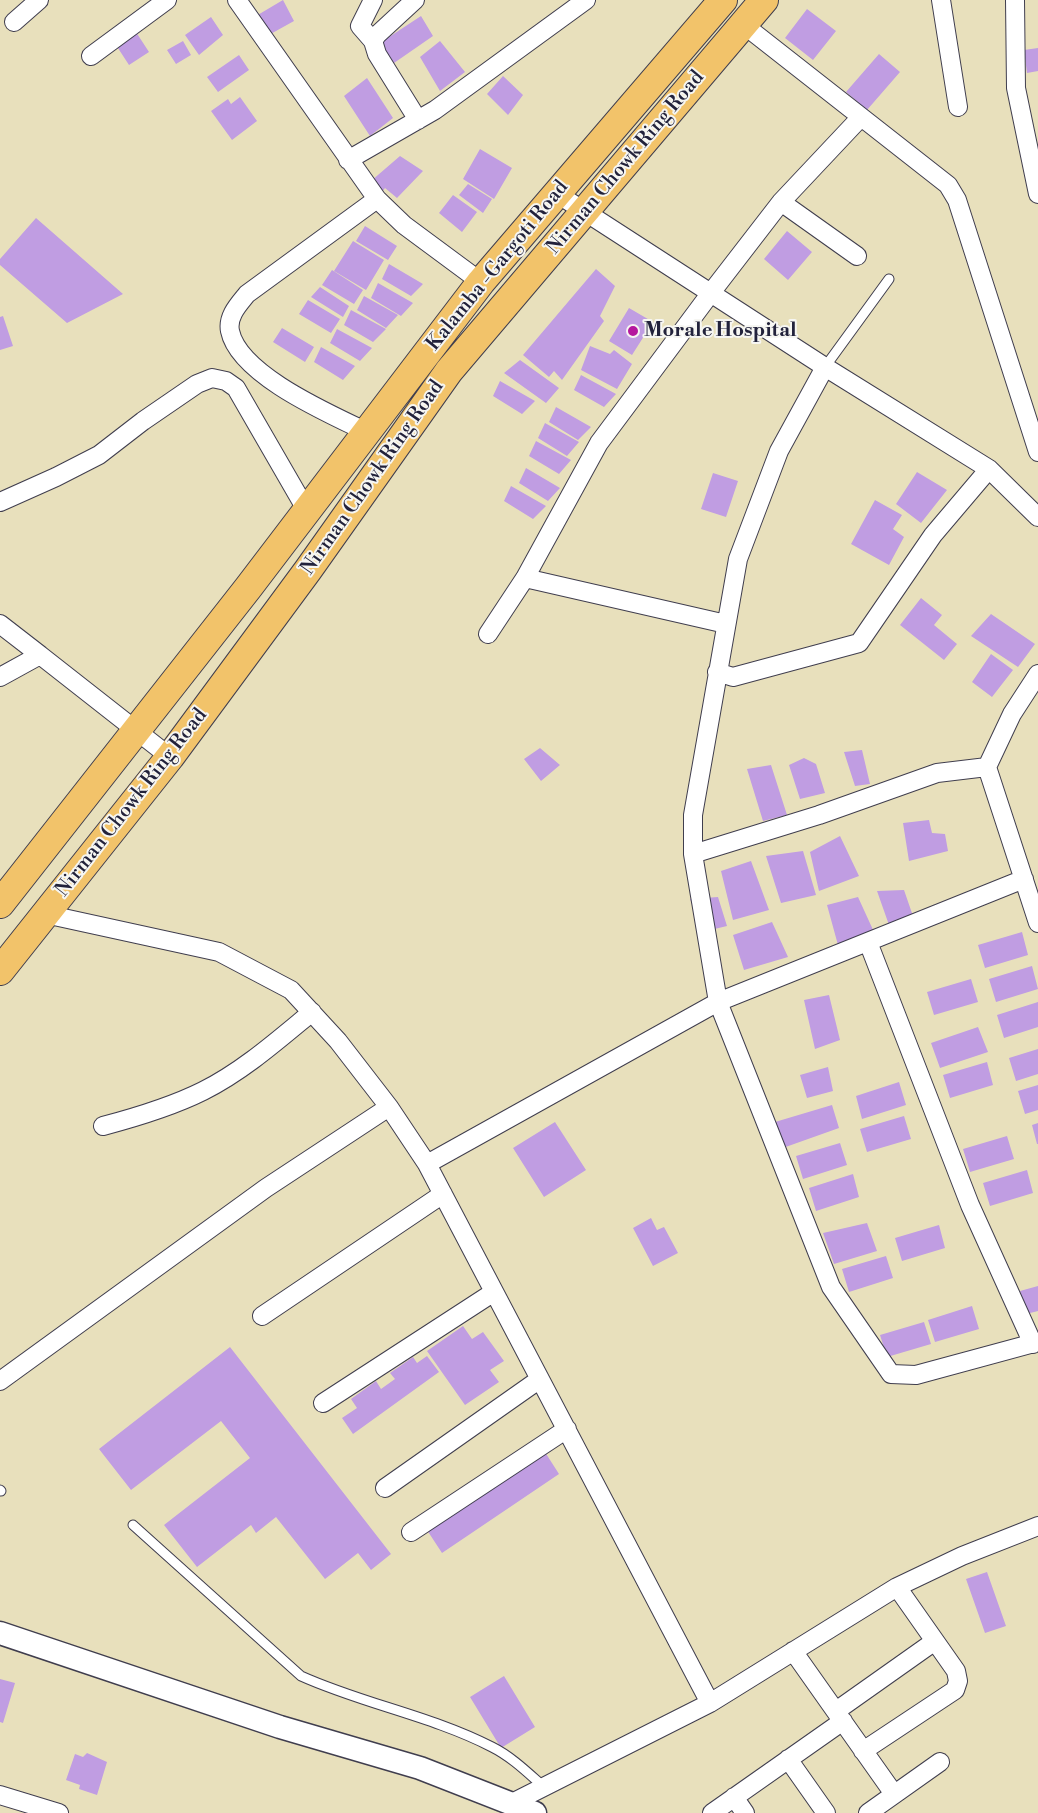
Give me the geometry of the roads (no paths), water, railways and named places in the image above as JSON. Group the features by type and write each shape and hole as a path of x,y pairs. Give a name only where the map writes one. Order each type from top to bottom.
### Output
{"main road":[{"name":"Kalamba -Gargoti Road","path":"0,904 248,588 481,282 723,0"},
{"name":"Nirman Chowk Ring Road","path":"0,971 170,757 308,570 449,371 764,0"}],"street":[{"path":"14,22 39,0"},
{"path":"91,56 167,0"},
{"path":"236,0 377,199 404,225 481,282"},
{"path":"373,0 360,26 373,41 377,54 418,120"},
{"path":"373,41 414,0"},
{"path":"348,160 418,120 488,74 586,0"},
{"path":"941,0 958,107"},
{"path":"1015,0 1016,88 1038,194"},
{"path":"744,25 941,179 957,200 1038,452"},
{"path":"488,634 525,578 599,443 710,294 782,202 861,117"},
{"path":"556,193 824,367 989,469 1038,517"},
{"path":"367,432 306,402 260,374 242,354 230,331 232,313 247,294 377,199"},
{"path":"782,202 857,256"},
{"path":"824,367 779,451 738,559 693,815 693,854 718,1002 831,1287 891,1374 916,1375 1035,1343 970,1205 868,942"},
{"path":"0,502 99,455 143,421 205,381 226,381 236,388 307,511"},
{"path":"717,672 733,677 859,644 933,536 989,469"},
{"path":"525,578 726,624"},
{"path":"0,624 134,731 170,757"},
{"path":"0,677 40,655"},
{"path":"1038,674 1012,714 987,767 1038,923"},
{"path":"693,854 819,816 937,773 987,767"},
{"path":"427,1164 718,1002 1024,879"},
{"path":"45,914 219,952 291,990 338,1041 389,1107 427,1164 710,1703"},
{"path":"103,1126 143,1116 204,1090 269,1048 312,1012"},
{"path":"0,1381 259,1193 389,1107"},
{"path":"262,1316 443,1194"},
{"path":"322,1404 494,1292"},
{"path":"384,1488 540,1379"},
{"path":"411,1532 566,1429"},
{"path":"512,1803 710,1703 896,1587 962,1556 1038,1526"},
{"path":"863,1750 955,1690 958,1681 956,1671 896,1587"},
{"path":"0,1633 280,1726 420,1768 535,1813"},
{"path":"712,1813 788,1759 839,1716 935,1641"},
{"path":"793,1652 894,1794"},
{"path":"788,1759 826,1813"},
{"path":"868,1813 940,1762"},
{"path":"0,1795 59,1813"},
{"path":"734,1797 745,1813"}],"lane":[{"path":"824,367 888,279"},
{"path":"133,1525 301,1676 359,1699 443,1726 492,1747 514,1761 544,1787"}],"place":[{"name":"Morale Hospital","path":"633,331"}]}
